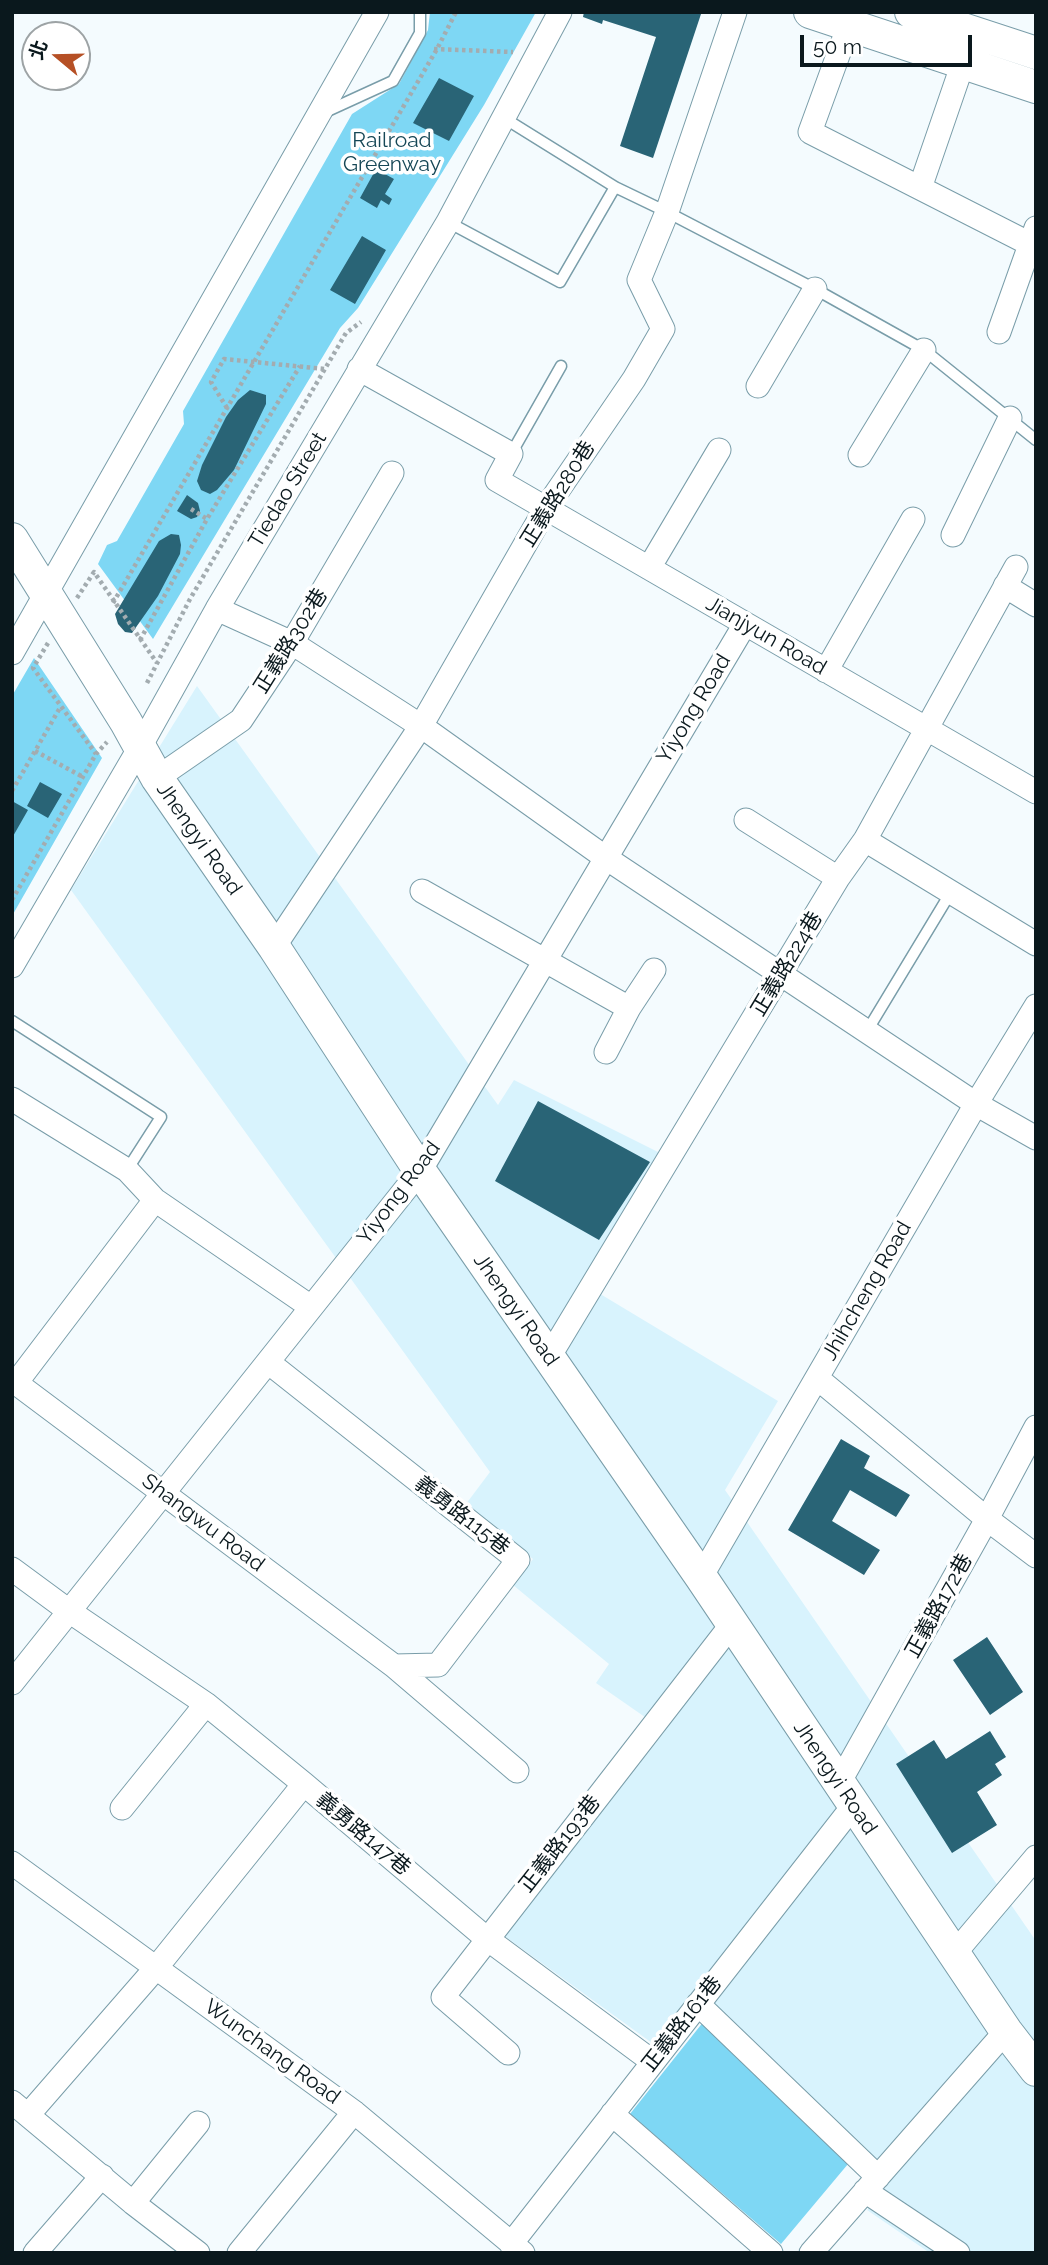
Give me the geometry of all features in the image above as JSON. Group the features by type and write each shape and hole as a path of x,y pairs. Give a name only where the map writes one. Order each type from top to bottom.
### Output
{"street":[{"path":"12,653 377,12"},
{"name":"Tiedao Street","path":"12,966 217,609 448,222 560,12"},
{"name":"正義路280巷","path":"274,947 421,726 546,508 634,379 663,329 639,280 667,212 735,12"},
{"path":"812,12 1036,86"},
{"path":"812,12 1036,86"},
{"path":"931,15 1036,53"},
{"path":"849,25 810,132 920,188 1033,236 999,332"},
{"path":"920,188 963,63"},
{"path":"758,386 815,289"},
{"path":"860,455 924,350"},
{"path":"359,369 511,454"},
{"path":"953,536 1010,418"},
{"path":"649,568 719,450"},
{"name":"Jianjyun Road","path":"511,454 496,480 1036,792"},
{"name":"正義路302巷","path":"157,778 241,720 292,643 392,474"},
{"path":"826,671 913,519"},
{"name":"Jhengyi Road","path":"12,539 157,778 274,947 420,1171 701,1577 1006,2031 1036,2070"},
{"name":"正義路224巷","path":"549,1357 864,839 1011,577 1036,605"},
{"path":"217,609 292,643 421,726 606,858 976,1104 1036,1138"},
{"name":"Yiyong Road","path":"12,1683 420,1171 745,624"},
{"path":"746,820 838,878"},
{"path":"864,839 1036,944"},
{"path":"422,891 629,1008"},
{"path":"606,1052 629,1008 654,970"},
{"name":"Jhihcheng Road","path":"701,1577 976,1104 1036,1006"},
{"path":"12,1099 127,1170 155,1200 311,1307"},
{"path":"14,1381 155,1200"},
{"name":"義勇路115巷","path":"268,1362 518,1560 438,1665 394,1666"},
{"path":"817,1378 1036,1556"},
{"name":"Shangwu Road","path":"14,1381 394,1666 517,1771"},
{"name":"正義路172巷","path":"846,1794 1036,1427"},
{"name":"義勇路147巷","path":"12,1569 206,1704 486,1938 653,2062"},
{"name":"正義路193巷","path":"508,2053 443,1997 486,1938 732,1624"},
{"path":"122,1808 206,1704"},
{"path":"198,2253 20,2109 156,1968 304,1784"},
{"name":"正義路161巷","path":"517,2248 612,2114 698,2004 846,1794"},
{"path":"954,1954 1036,1857"},
{"name":"Wunchang Road","path":"12,1863 354,2112 517,2248"},
{"path":"698,2004 872,2184 958,2253"},
{"path":"811,2253 1006,2031"},
{"path":"239,2253 354,2112"},
{"path":"612,2114 771,2253"},
{"path":"133,2203 198,2123"},
{"path":"35,2253 102,2176"}],"lane":[{"path":"318,116 393,81 420,33 420,12"},
{"path":"504,118 615,187 815,289 924,350 1036,440"},
{"path":"448,222 561,282 615,187"},
{"path":"511,454 561,366"},
{"path":"867,1031 951,892"},
{"path":"12,1021 160,1117 127,1170"}],"path":[{"path":"113,603 437,49 456,12"},
{"path":"411,49 521,52"},
{"path":"94,572 157,664 190,599 346,333 365,320"},
{"path":"227,408 211,382 224,359 325,369"},
{"path":"139,640 207,519 300,366"},
{"path":"191,509 207,519"},
{"path":"12,900 96,754 33,668"},
{"path":"12,791 61,706"},
{"path":"36,751 83,777"}],"shaded area":[{"path":"197,686 498,1105 514,1080 660,1153 582,1283 778,1401 725,1490 1036,1941 1036,2253 930,2253 867,2210 892,2178 696,1988 652,2043 503,1935 665,1731 596,1683 609,1664 513,1585 533,1559 466,1504 490,1472 71,890"}],"green space":[{"name":"Railroad Greenway","path":"430,12 536,12 484,105 358,308 340,328 153,639 98,564 107,545 117,541 184,424 183,411 352,114 399,84 428,30"},
{"path":"34,658 102,758 12,916 12,696"},
{"path":"704,2021 848,2164 781,2244 630,2114"}],"building":[{"path":"584,12 701,14 653,158 620,146 656,37 603,20 602,24 583,17"},
{"path":"439,78 474,96 449,141 413,123"},
{"path":"376,169 394,179 385,194 392,199 389,205 381,200 377,208 360,198"},
{"path":"362,236 386,250 355,304 330,290"},
{"path":"250,390 266,395 266,404 234,470 217,490 210,494 201,490 197,481 202,465 226,417 238,400"},
{"path":"187,495 198,503 200,511 197,517 191,519 177,511"},
{"path":"171,534 179,535 180,554 158,596 132,633 125,632 118,624 115,614 159,541"},
{"path":"40,782 62,794 48,818 27,806"},
{"path":"12,801 28,810 12,838"},
{"path":"538,1101 650,1162 599,1240 495,1181"},
{"path":"841,1439 870,1456 864,1468 910,1495 896,1517 850,1490 832,1521 880,1550 864,1575 788,1530"},
{"path":"987,1637 1023,1692 990,1715 953,1660"},
{"path":"990,1731 1006,1757 995,1764 1002,1775 977,1792 997,1825 952,1853 896,1764 934,1740 946,1759"}]}
